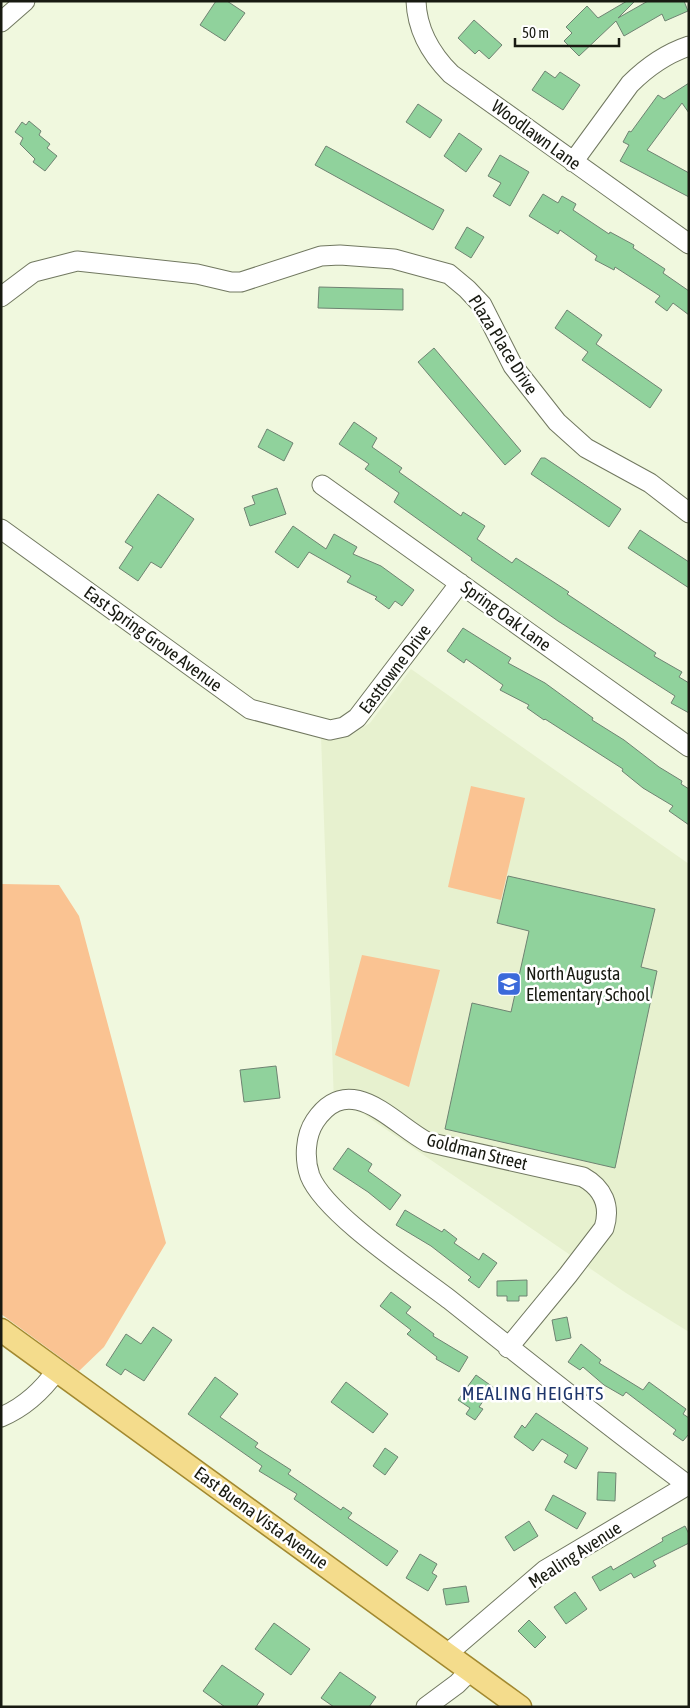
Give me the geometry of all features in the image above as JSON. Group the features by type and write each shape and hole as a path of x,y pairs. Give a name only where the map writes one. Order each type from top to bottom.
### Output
{"main road":[{"name":"East Buena Vista Avenue","path":"1,1330 520,1707"}],"street":[{"path":"1,22 25,1"},
{"name":"Woodlawn Lane","path":"416,1 424,37 440,64 451,74 689,244"},
{"path":"573,162 635,79 666,56 689,46"},
{"name":"Plaza Place Drive","path":"1,297 34,272 77,261 197,274 231,282 241,282 321,256 394,259 430,267 449,274 482,305 513,366 557,422 586,448 650,482 689,513"},
{"name":"Spring Oak Lane","path":"322,485 689,748"},
{"name":"East Spring Grove Avenue","path":"1,529 250,709 315,726"},
{"name":"Easttowne Drive","path":"315,726 336,729 351,724 460,583"},
{"name":"Goldman Street","path":"508,1348 604,1228 606,1202 597,1186 583,1176 427,1142 414,1135 382,1109 366,1103 342,1100 326,1108 314,1123 308,1140 307,1164 318,1191 345,1218 508,1348 688,1485"},
{"path":"1,1417 25,1404 56,1370"},
{"name":"Mealing Avenue","path":"447,1654 545,1570 688,1485"},
{"path":"426,1707 457,1684 470,1671"}],"shaded area":[{"name":"North Augusta Elementary School","path":"411,669 689,864 689,1332 626,1293 359,1111 334,1103 321,736 350,736 370,723"},
{"path":"471,786 525,798 501,900 448,887"},
{"path":"1,884 59,885 79,916 166,1243 104,1347 79,1371 1,1314"},
{"path":"362,955 440,970 409,1087 335,1055"}],"building":[{"path":"216,1 227,1 245,13 225,41 200,25"},
{"path":"627,1 635,1 618,18 648,1 684,1 688,11 665,21 662,14 624,36 616,21 579,56 564,41 572,33 566,27 587,6 598,18"},
{"path":"474,20 502,45 489,59 479,50 475,54 458,38"},
{"path":"545,71 555,78 560,72 580,85 563,110 532,90"},
{"path":"689,83 689,113 682,103 647,150 689,173 689,197 620,161 629,145 623,142 629,131 631,132 658,95 664,99"},
{"path":"418,104 442,120 430,138 406,122"},
{"path":"29,121 41,131 39,135 50,144 47,148 57,156 45,171 33,162 35,159 20,144 23,138 15,132 22,122 26,125"},
{"path":"459,133 482,149 466,172 444,156"},
{"path":"326,146 444,210 433,230 315,165"},
{"path":"500,155 529,172 510,206 493,196 501,183 488,176"},
{"path":"543,194 558,203 562,196 576,204 573,210 609,234 610,232 634,245 633,248 665,269 663,273 689,291 689,315 673,303 667,311 655,302 660,296 615,267 614,270 595,260 597,256 560,230 558,234 529,216"},
{"path":"467,227 484,237 471,258 455,248"},
{"path":"319,287 403,289 403,310 318,308"},
{"path":"567,310 602,335 596,344 662,390 650,408 582,360 588,352 555,328"},
{"path":"434,348 521,451 505,465 418,362"},
{"path":"354,422 377,438 372,447 402,468 399,472 461,516 463,512 485,526 477,539 512,563 516,558 569,592 567,594 656,653 654,656 682,672 679,677 689,683 689,713 671,703 675,696 558,621 471,560 472,558 394,502 399,493 365,469 369,464 339,444"},
{"path":"267,429 293,443 284,461 258,447"},
{"path":"541,458 545,458 621,509 609,527 531,474"},
{"path":"277,488 286,514 250,526 244,508 255,504 252,496"},
{"path":"158,494 194,519 161,568 151,562 138,581 119,568 133,547 125,542"},
{"path":"293,526 326,549 334,534 357,547 353,554 381,566 414,590 402,606 395,601 389,609 375,599 377,597 347,582 351,576 309,552 298,568 275,552"},
{"path":"640,530 689,562 689,588 628,548"},
{"path":"463,628 511,658 508,663 545,683 593,718 592,720 682,781 681,784 689,789 689,825 669,811 673,806 643,788 622,771 623,769 544,720 527,708 529,705 500,690 503,685 466,659 464,663 447,651"},
{"path":"508,876 655,909 641,967 657,971 615,1168 445,1129 472,1003 511,1012 529,931 497,923"},
{"path":"276,1066 280,1098 244,1102 240,1070"},
{"path":"348,1148 372,1164 368,1171 401,1195 390,1210 368,1192 333,1169"},
{"path":"405,1210 442,1232 444,1229 457,1239 454,1243 479,1260 483,1253 497,1263 479,1288 468,1280 471,1277 431,1246 396,1225"},
{"path":"527,1280 527,1296 519,1296 519,1301 507,1301 507,1296 497,1296 497,1281"},
{"path":"391,1292 411,1307 406,1313 434,1334 433,1336 468,1357 459,1372 436,1359 437,1357 407,1334 411,1330 380,1306"},
{"path":"567,1317 571,1338 556,1341 552,1320"},
{"path":"153,1327 172,1340 144,1381 125,1369 121,1375 106,1365 126,1334 141,1344"},
{"path":"581,1344 601,1360 599,1363 643,1390 649,1382 686,1409 683,1414 689,1418 689,1434 683,1441 673,1434 676,1430 626,1392 623,1396 604,1385 583,1367 580,1370 568,1362"},
{"path":"476,1375 493,1387 479,1407 483,1409 475,1420 466,1414 470,1408 458,1400"},
{"path":"215,1377 238,1394 220,1417 258,1443 255,1447 291,1470 288,1474 341,1510 343,1507 352,1513 348,1518 398,1551 387,1566 294,1499 297,1494 259,1471 262,1466 188,1414"},
{"path":"346,1382 388,1414 373,1433 331,1402"},
{"path":"536,1413 588,1448 576,1469 564,1462 568,1455 542,1439 533,1451 514,1437 522,1425 525,1428"},
{"path":"385,1448 398,1457 385,1475 373,1466"},
{"path":"598,1472 616,1473 615,1501 597,1500"},
{"path":"553,1495 586,1513 577,1529 545,1510"},
{"path":"529,1521 538,1536 514,1551 505,1537"},
{"path":"685,1526 689,1534 689,1543 653,1561 656,1566 634,1578 631,1573 600,1591 592,1577 611,1566 613,1570 663,1541 662,1538"},
{"path":"420,1554 437,1564 432,1573 437,1576 428,1591 406,1578"},
{"path":"466,1586 469,1602 446,1605 443,1589"},
{"path":"575,1592 587,1609 566,1624 554,1607"},
{"path":"529,1620 546,1637 535,1648 518,1631"},
{"path":"274,1623 310,1649 291,1675 255,1649"},
{"path":"222,1665 264,1694 256,1707 225,1707 203,1691"},
{"path":"340,1672 376,1697 369,1707 334,1707 321,1698"}],"place":[{"name":"North Augusta Elementary School","path":"509,984"}],"district":[{"name":"MEALING HEIGHTS","path":"533,1393"}]}
